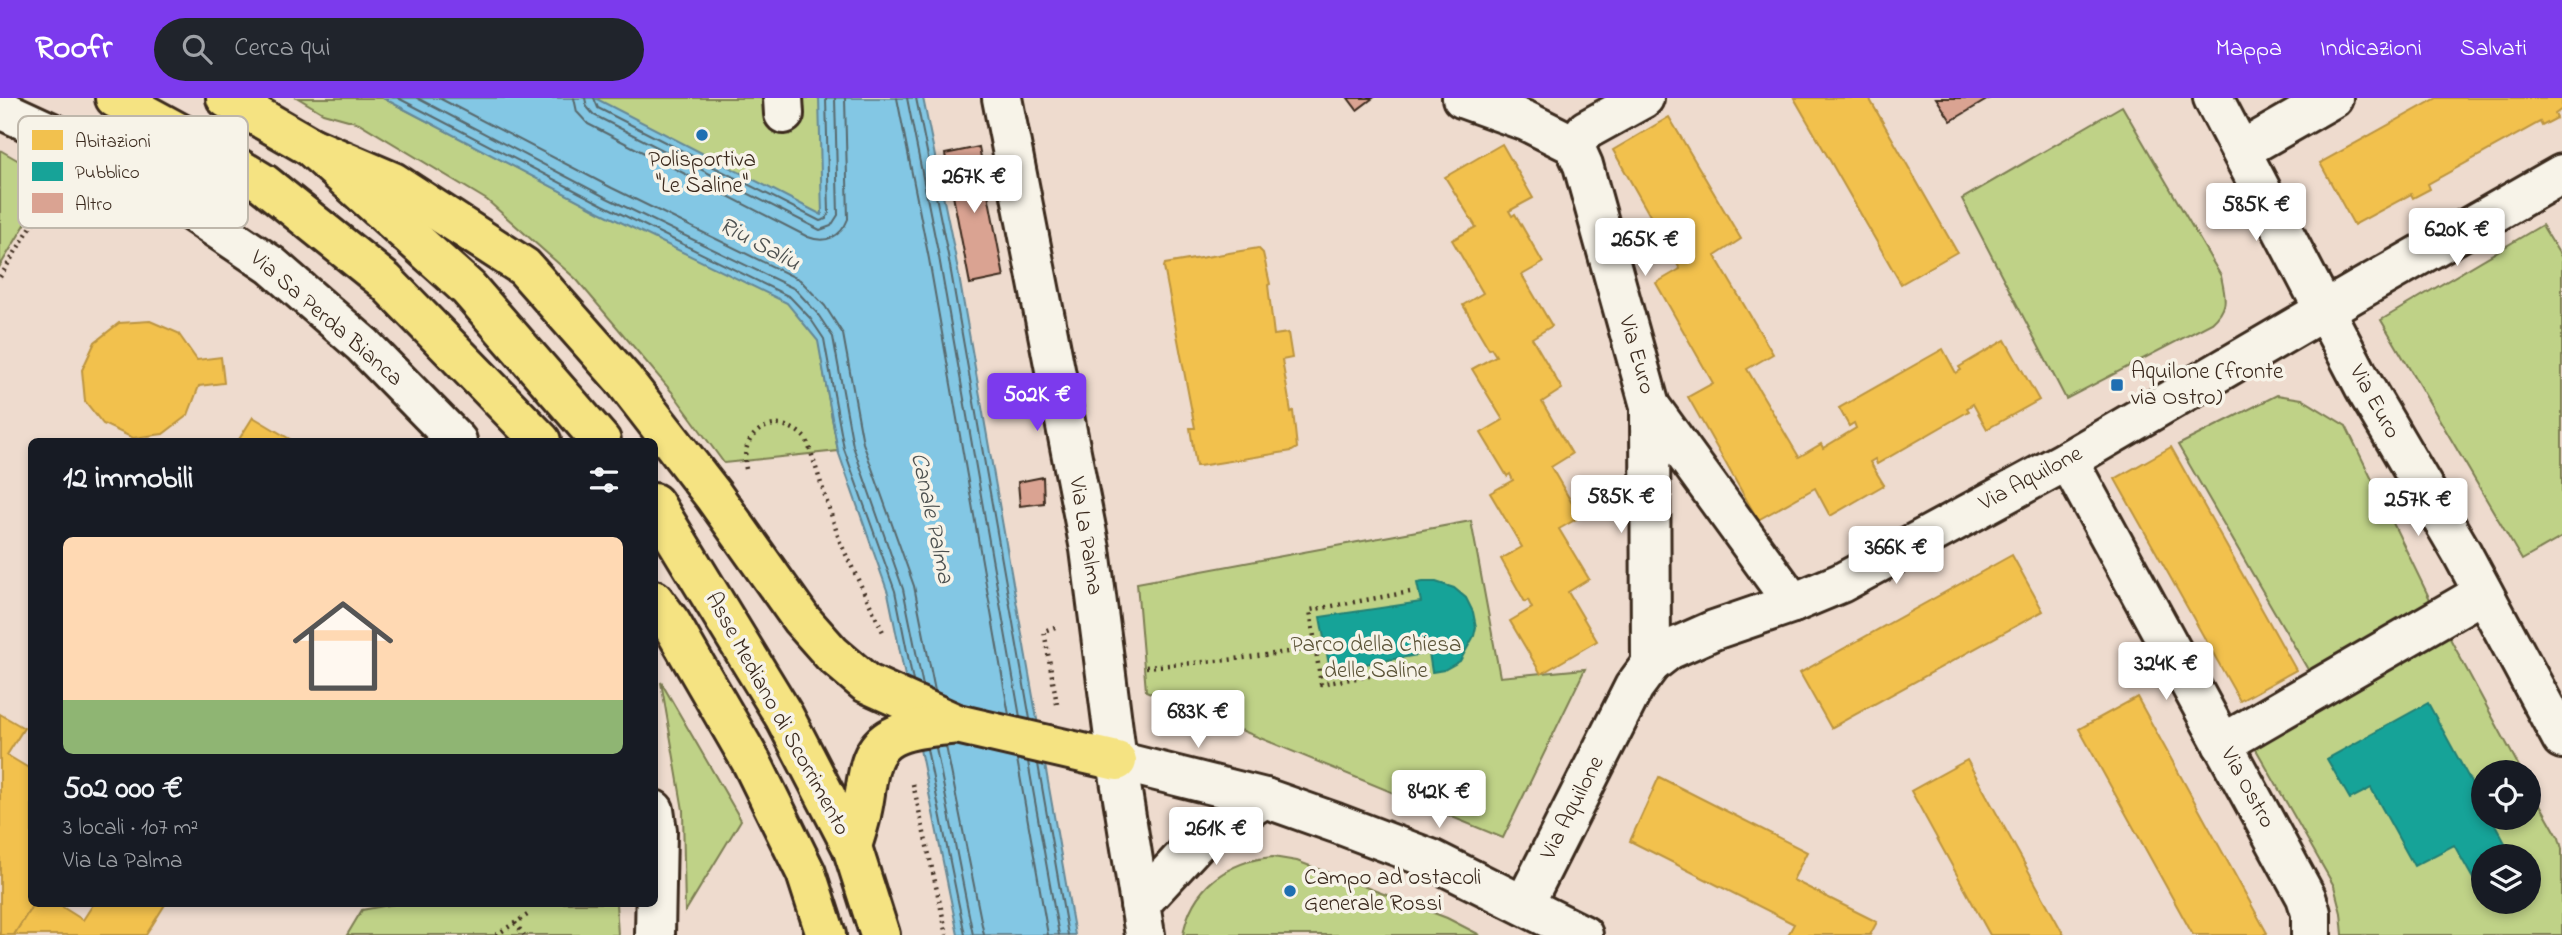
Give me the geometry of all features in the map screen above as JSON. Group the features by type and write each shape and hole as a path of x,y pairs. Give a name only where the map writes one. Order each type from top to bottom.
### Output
{"highway":[{"path":"115,98 149,116"},
{"path":"226,98 311,148 393,181 524,267 623,379 713,495 801,620 832,654 904,716 957,724 1117,761"},
{"path":"311,148 468,288 598,438"},
{"path":"248,174 384,281 538,438"},
{"name":"Asse Mediano di Scorrimento","path":"658,510 784,716 852,848 880,935"},
{"name":"Asse Mediano di Scorrimento","path":"658,605 671,623 752,763 806,873 826,935"},
{"path":"852,848 862,811 867,771 873,758 892,737 904,716"}],"street":[{"name":"Via La Palma","path":"1002,98 1090,549 1117,761 1143,920"},
{"path":"1462,98 1526,121 1574,145 1586,130 1644,98"},
{"name":"Via Euro","path":"2213,98 2365,388 2483,593 2562,739"},
{"path":"2242,150 2333,98"},
{"name":"Via Sa Perda Bianca","path":"0,109 18,117"},
{"name":"Via Euro","path":"1574,145 1583,165 1650,406 1651,664"},
{"name":"Via Aquilone","path":"1524,905 1634,687 1651,664 1669,650 1714,629 1793,603 1841,583 2068,460 2562,174"},
{"name":"Via Sa Perda Bianca","path":"216,228 271,265 363,345 454,438"},
{"name":"Via Euro","path":"1650,406 1793,603"},
{"name":"Via Ostro","path":"2068,460 2306,897 2311,913 2311,935"},
{"path":"2222,744 2483,593"},
{"path":"1117,761 1265,798 1431,859 1583,935"},
{"path":"1143,920 1203,836 1265,798"},
{"path":"655,935 656,907"}],"path":[{"path":"0,277 30,228"},
{"path":"747,471 744,458 747,445 755,434 766,426 789,426 799,431 807,440 840,542 884,635"},
{"path":"1410,592 1310,610 1321,684 1423,667"},
{"path":"1059,717 1044,631 1061,625 1059,606 1095,599"},
{"path":"1106,670 1228,660 1325,647"},
{"path":"913,784 947,935"},
{"path":"496,935 529,914"},
{"path":"515,923 524,935"}],"green space":[{"path":"298,98 383,98 609,216 429,98 919,98 821,356 838,451 724,463 672,392 577,280 487,200 359,123 323,113"},
{"path":"2122,106 2221,276 2224,307 2212,323 2066,399 1962,199"},
{"path":"0,150 18,160 18,228 23,228 0,266"},
{"path":"2542,225 2562,258 2562,537 2522,560 2381,320"},
{"path":"2277,395 2302,399 2346,426 2439,618 2516,760 2471,760 2471,830 2541,830 2541,806 2559,838 2562,849 2562,935 2343,935 2334,886 2245,730 2318,687 2178,445"},
{"name":"Parco della Chiesa delle Saline","path":"1471,521 1500,677 1585,669 1503,838 1146,691 1137,583"},
{"path":"661,682 741,820 685,912 683,810"},
{"name":"Campo ad ostacoli Generale Rossi","path":"1273,857 1297,861 1447,918 1480,935 1183,935 1194,904 1214,880 1241,864"},
{"path":"378,907 616,907 618,935 347,935 362,910"}],"water":[{"path":"383,98 595,98 822,215 819,98 923,98 955,254 1075,935 958,935 888,593 838,451 818,341 787,303 600,212"}],"building: Abitazioni":[{"path":"1794,98 1869,98 1957,252 1901,284"},
{"path":"2437,98 2562,98 2562,109 2555,114 2557,118 2542,126 2540,122 2428,184 2430,189 2413,198 2411,194 2354,225 2320,163"},
{"path":"1669,117 1741,239 1715,256 1773,354 1747,369 1799,457 1821,444 1823,448 1856,428 1854,423 1849,426 1839,408 1943,349 1956,373 1961,370 1959,367 2005,340 2039,400 1987,429 1973,404 1967,408 1969,411 1877,464 1875,459 1870,462 1884,485 1830,516 1815,488 1758,520 1688,397 1713,383 1656,283 1680,269 1613,150"},
{"path":"1502,144 1533,198 1509,211 1512,216 1515,214 1543,263 1522,275 1552,326 1532,338 1562,389 1542,402 1572,454 1551,467 1580,517 1559,529 1589,579 1568,592 1597,641 1541,674 1510,621 1532,608 1528,600 1525,602 1501,559 1522,547 1490,493 1513,480 1510,474 1507,476 1481,433 1503,420 1472,369 1496,356 1463,305 1483,293 1452,240 1476,227 1445,177"},
{"path":"1258,248 1263,253 1270,284 1274,335 1288,333 1292,358 1282,360 1291,412 1293,411 1297,448 1196,466 1190,428 1195,428 1164,267 1165,264"},
{"path":"150,321 178,333 197,360 221,357 224,383 199,386 188,415 163,434 133,438 103,424 85,401 82,370 95,342 119,323"},
{"path":"253,417 288,438 240,438"},
{"path":"2171,447 2296,670 2240,701 2115,479"},
{"path":"2012,555 2043,611 1831,728 1800,673"},
{"path":"2137,697 2267,933 2193,935 2079,729"},
{"path":"0,714 24,728 7,755 28,768 28,907 32,907 14,935 0,935"},
{"path":"1967,760 2064,935 1990,935 1911,791"},
{"path":"1659,777 1807,852 1793,880 1877,922 1870,935 1788,935 1794,924 1630,841"},
{"path":"32,907 62,907 83,920 91,907 164,907 146,935 14,935"}],"building: Pubblico":[{"path":"1436,582 1454,588 1466,598 1473,612 1476,627 1474,636 1460,661 1444,670 1432,672 1429,653 1330,670 1320,617 1421,602 1417,583"},
{"path":"2428,703 2471,782 2471,830 2498,830 2506,844 2471,844 2471,875 2454,845 2414,866 2371,788 2350,799 2327,759"}],"building: Altro":[{"path":"1348,98 1373,98 1357,110"},
{"path":"1936,98 1990,98 1951,121"},
{"path":"979,147 1004,277 970,284 945,154"},
{"path":"1043,477 1044,503 1020,506 1018,482"}],"place":[{"name":"Polisportiva \"Le Saline\"","path":"702,135"},
{"name":"Aquilone (fronte via Ostro)","path":"2117,385"},
{"name":"Campo ad ostacoli Generale Rossi","path":"1290,891"}],"water label":[{"name":"Riu Saliu","path":"759,245"},
{"name":"Canale Palma","path":"931,518"}]}
